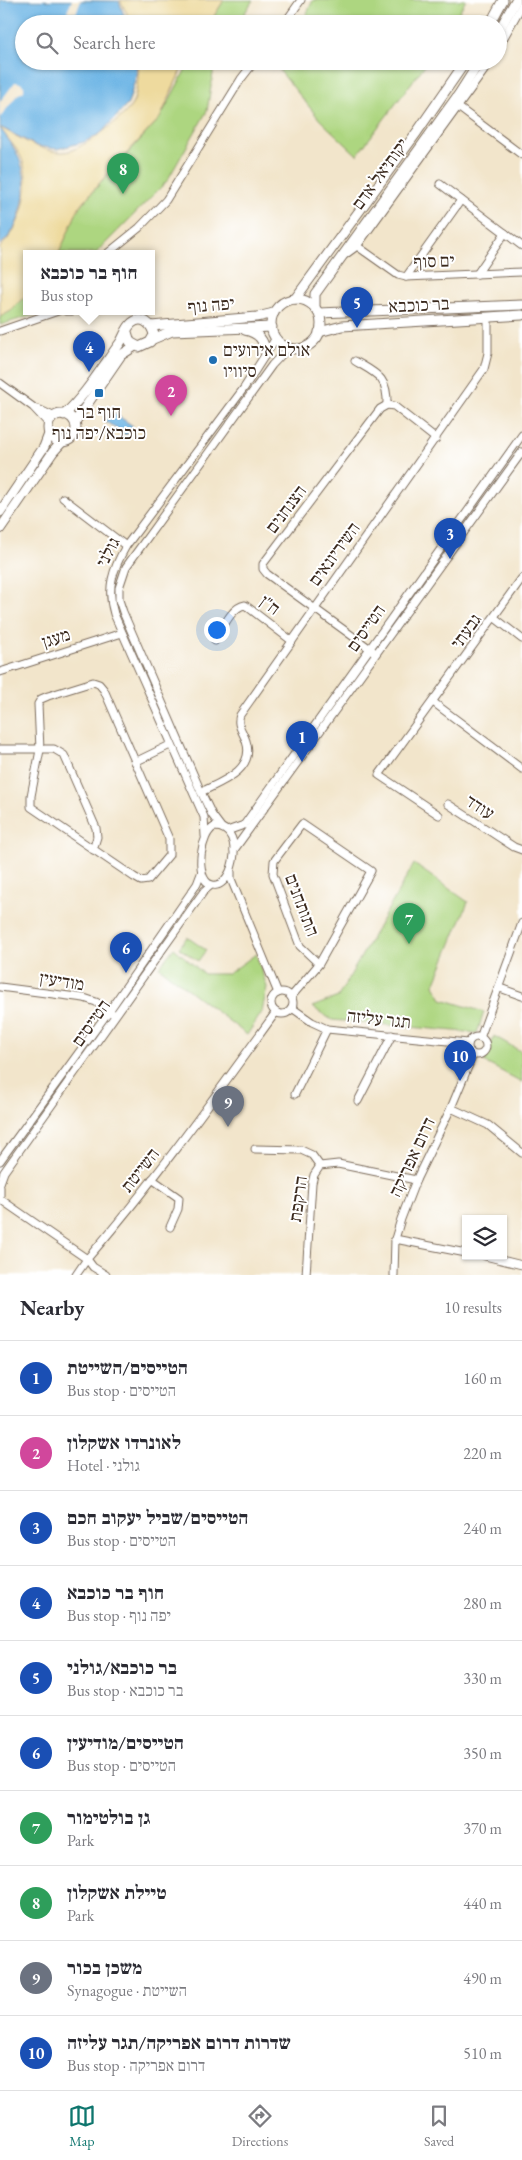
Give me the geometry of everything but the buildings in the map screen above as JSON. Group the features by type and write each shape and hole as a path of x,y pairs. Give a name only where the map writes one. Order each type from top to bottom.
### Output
{"main road":[{"path":"495,15 503,0"},
{"path":"507,16 516,0"},
{"name":"יקותיאל אדם","path":"295,299 460,70"},
{"name":"יקותיאל אדם","path":"317,311 315,294 474,70"},
{"path":"295,299 303,300 317,311 321,321 319,332 314,341 308,346 289,347 276,338 272,328 274,313 281,304 295,299"},
{"name":"בר כוכבא","path":"317,311 522,305"},
{"name":"יפה נוף","path":"151,326 257,317 274,313"},
{"name":"בר כוכבא","path":"319,332 342,326 522,316"},
{"path":"0,512 44,447 56,418 74,404 127,332 131,323 138,320 145,321 151,326 154,335 153,339 147,345 135,346 121,355 75,422"},
{"path":"232,328 257,334 264,342 266,354"},
{"name":"יפה נוף","path":"153,339 172,331 272,328"},
{"path":"127,332 128,339 135,346"},
{"path":"50,434 55,440 62,442 69,441 74,436 75,422 68,416 56,418"},
{"path":"0,530 53,452 62,442"}],"street":[{"path":"290,15 301,0"},
{"path":"507,32 522,5"},
{"path":"112,250 139,228 166,200 248,70"},
{"path":"338,261 357,246 485,70"},
{"path":"458,107 522,155"},
{"path":"440,184 522,246"},
{"path":"406,277 461,200"},
{"path":"477,274 505,233"},
{"name":"ים סוף","path":"357,246 398,275 406,277 522,272"},
{"path":"0,331 46,315"},
{"name":"השיריונאים","path":"201,792 229,779 246,762 248,752 246,741 239,726 240,715 484,369 488,353 488,317"},
{"name":"גולני","path":"202,870 205,836 204,817 170,745 122,633 112,605 110,590 115,566 126,546 238,396 276,338"},
{"name":"גולני","path":"234,850 234,844 212,815 201,792 123,612 119,600 121,577 168,505 272,365 289,347"},
{"path":"355,361 379,375 385,383 387,405 394,406 436,439"},
{"path":"0,383 33,407 56,418"},
{"name":"הצנחנים","path":"377,654 267,574 263,569 264,564 380,409 387,405"},
{"name":"הטייסים","path":"205,836 209,830 244,825 522,435"},
{"name":"הטייסים","path":"234,850 522,452"},
{"path":"62,498 126,546"},
{"name":"גבעתי","path":"439,815 379,775 495,618 522,578"},
{"name":"ח\"ן","path":"215,641 234,611 239,606 245,605 292,641"},
{"path":"495,618 522,639"},
{"name":"מעגן","path":"0,672 122,633"},
{"path":"93,682 99,684 104,690 169,840 169,854 148,880 141,881 134,877 31,807 30,801 40,750 38,704 41,699 79,685 93,682"},
{"path":"433,702 522,769"},
{"path":"135,762 170,745"},
{"path":"0,749 54,749 64,755 96,828 98,837 93,850"},
{"name":"עודד","path":"448,804 522,850"},
{"name":"התותחנים","path":"302,824 371,871 318,964 300,946 273,874 274,861 302,824"},
{"path":"202,870 203,878 211,885 220,884 226,880 231,868 234,850"},
{"path":"231,868 232,878 278,993"},
{"name":"הטייסים","path":"0,1183 4,1172 197,884 202,870"},
{"path":"220,884 233,890 241,901"},
{"name":"הטייסים","path":"0,1161 204,891 211,885"},
{"path":"480,1038 500,988 522,923"},
{"path":"292,997 284,992 278,993 272,1000 272,1007 276,1012 285,1013 292,1008 292,997 318,964"},
{"name":"מודיעין","path":"0,987 84,998 96,1002 112,1013"},
{"path":"500,988 522,996"},
{"name":"תגר עליזה","path":"292,1008 312,1022 327,1029 468,1043"},
{"name":"השייטת","path":"76,1275 152,1180 276,1012"},
{"path":"295,1094 327,1029"},
{"path":"358,1101 392,1035"},
{"path":"472,1038 480,1038 485,1042 485,1050 479,1056 473,1055 468,1050 468,1043 472,1038"},
{"name":"דרום אפריקה","path":"394,1275 395,1239 416,1180 451,1108 473,1055"},
{"path":"451,1108 488,1125 522,1152"},
{"path":"256,1149 301,1150 312,1156 320,1166"},
{"name":"הרקפת","path":"306,1275 312,1184 314,1175 320,1166 338,1164 416,1180"},
{"path":"152,1180 179,1198 178,1209 170,1228"},
{"path":"0,1187 0,1199 87,1259 93,1267 106,1275"},
{"path":"395,1239 462,1252"},
{"path":"501,1260 522,1265"}],"green space":[{"path":"224,0 253,0 244,15 215,15"},
{"path":"313,0 466,0 457,15 306,15"},
{"path":"185,70 214,70 207,111 167,181 99,250 60,250 79,207 160,118"},
{"path":"421,70 357,155 320,120 280,71"},
{"path":"23,299 23,315 33,315 0,325 0,317 11,311"},
{"path":"414,864 468,902 434,985 442,999 484,1012 477,1033 332,1020 312,1007 338,997"},
{"path":"187,937 206,950 198,961 179,948"},
{"path":"174,948 204,974 228,974 256,954 267,987 262,1012 247,1035 159,967"},
{"path":"494,1036 522,1052 522,1082 484,1062"}],"sand":[{"path":"120,0 224,0 215,15 128,15"},
{"path":"181,70 160,118 79,207 60,250 23,250 23,299 11,311 0,317 0,247 7,240 18,221 25,199 26,176 17,150 0,127 31,144 48,150 64,152 71,150 102,133 129,109 136,94 138,71"}],"water":[{"path":"0,0 119,1 124,15 15,15 15,70 136,70 128,104 101,133 84,142 57,149 37,146 0,127"},
{"path":"0,128 14,149 23,169 24,190 23,203 16,224 9,236 0,245"},
{"path":"111,411 133,426 126,435 105,421"}],"pier":[{"path":"72,0 81,0 76,13 67,12"},
{"path":"15,82 24,86 24,91 17,95 0,118 0,102"}],"place":[{"name":"טיילת אשקלון","path":"123,194"},
{"name":"בר כוכבא/גולני","path":"357,328"},
{"name":"אולם אירועים סיוויו","path":"213,360"},
{"name":"חוף בר כוכבא","path":"89,372"},
{"name":"חוף בר כוכבא/יפה נוף","path":"99,393"},
{"name":"לאונרדו אשקלון","path":"171,416"},
{"name":"הטייסים/שביל יעקוב חכם","path":"450,559"},
{"name":"הטייסים/השייטת","path":"302,762"},
{"name":"גן בולטימור","path":"409,944"},
{"name":"הטייסים/מודיעין","path":"126,973"},
{"name":"שדרות דרום אפריקה/תגר עליזה","path":"460,1081"},
{"name":"משכן בכור","path":"228,1127"}]}
